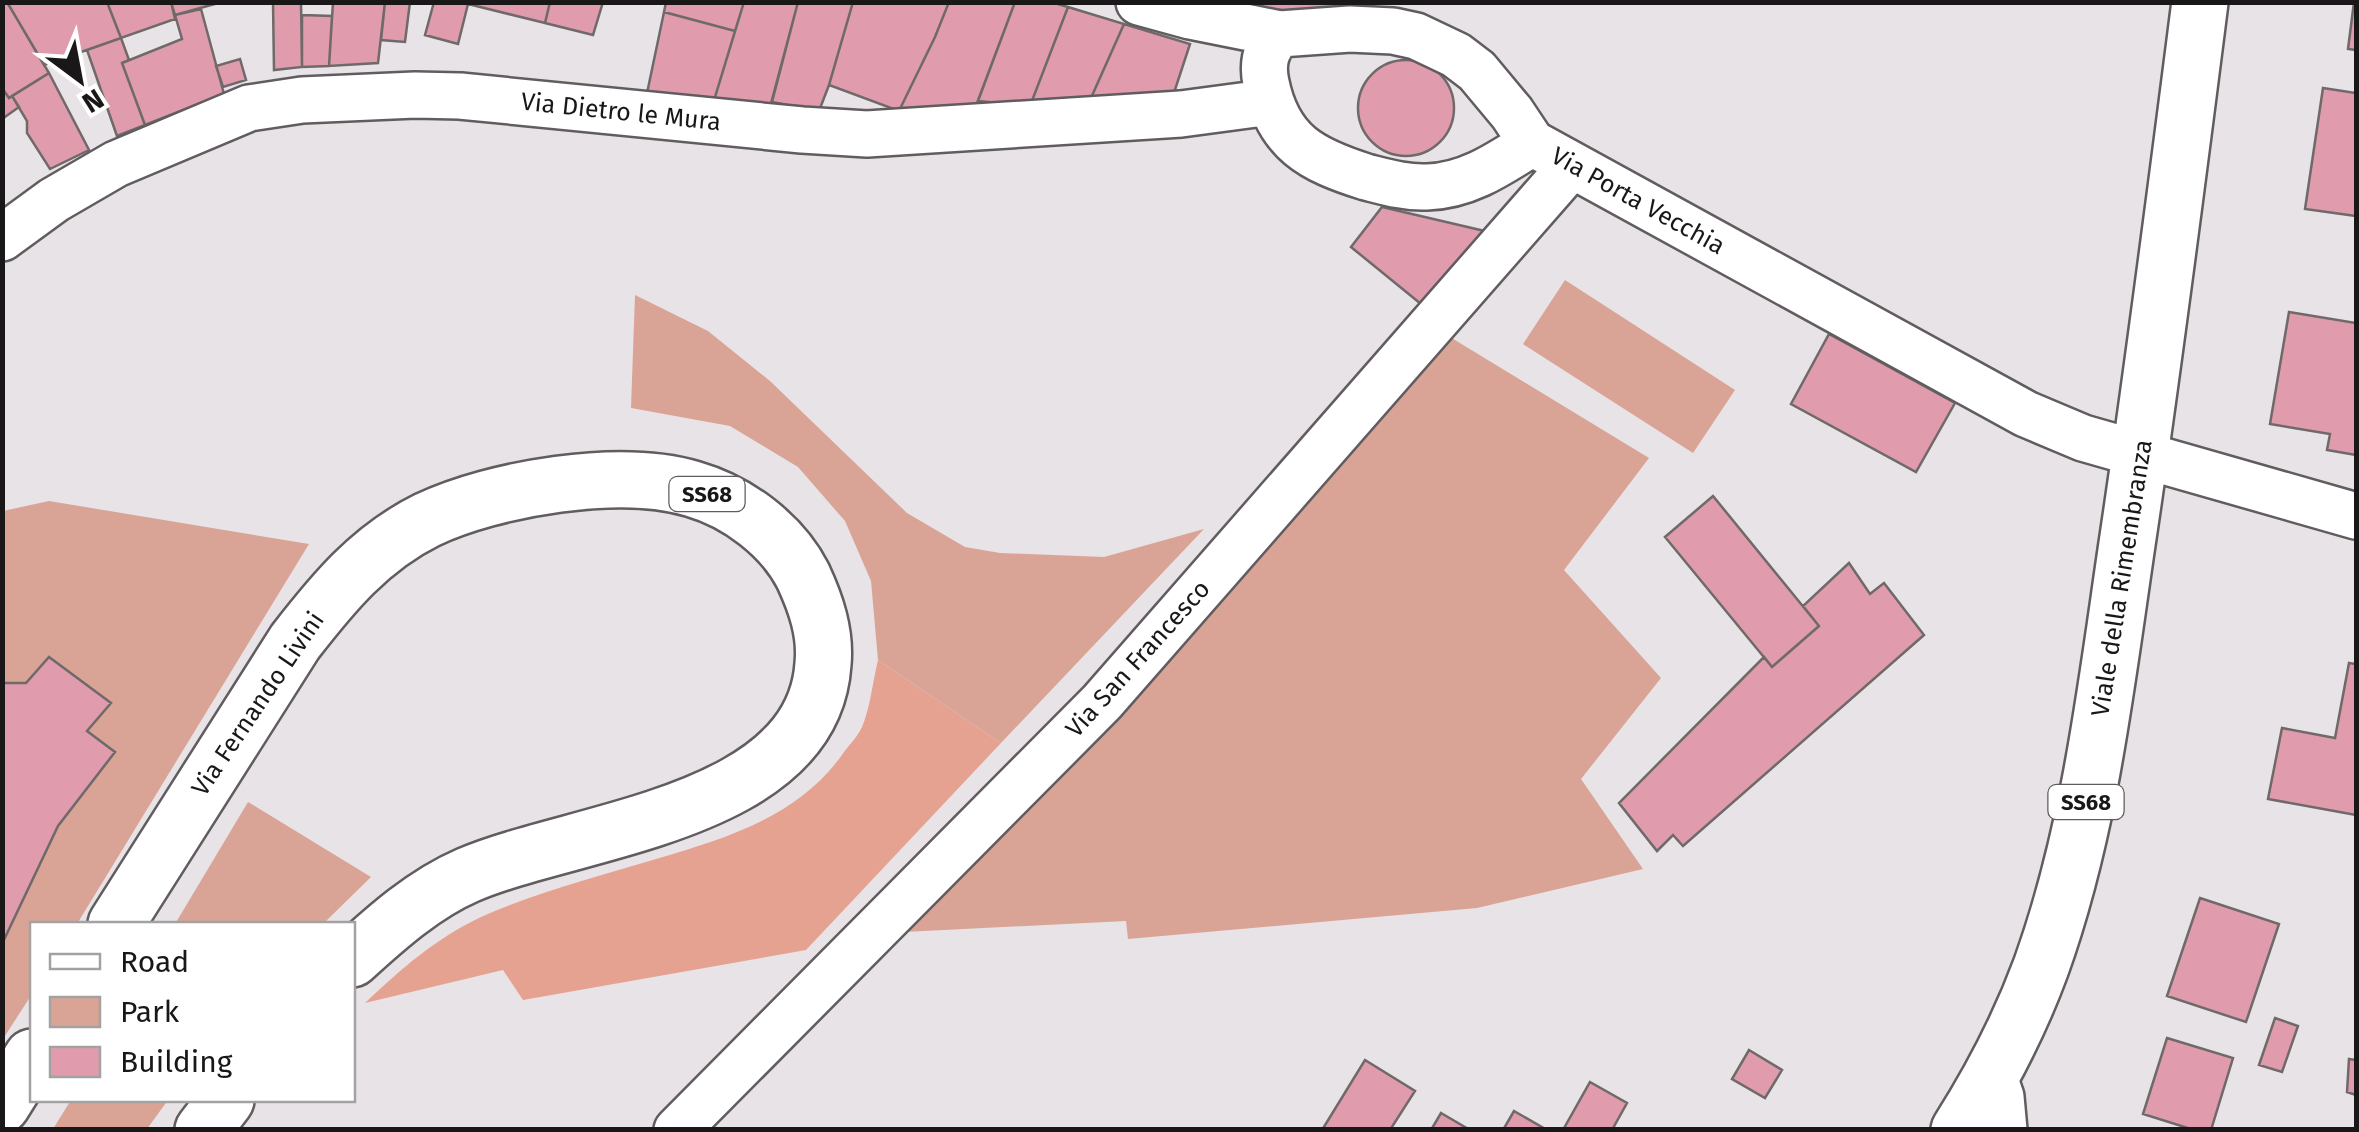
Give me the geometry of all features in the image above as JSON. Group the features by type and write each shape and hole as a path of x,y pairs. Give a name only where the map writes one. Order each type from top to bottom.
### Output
{"main road":[{"name":"Viale della Rimembranza","path":"1959,1130 1993,1074 2040,970 2086,800 2141,454 2200,2"},
{"name":"Via Fernando Livini","path":"117,922 295,642 358,566 409,530 452,510 506,494 582,482 643,481 712,495 762,527 789,553 814,601 824,641 824,666 804,723 780,752 753,774 692,806 515,857 450,884 396,921 355,957"},
{"path":"2,1105 30,1061"},
{"path":"202,1130 224,1102"}],"street":[{"name":"Via Porta Vecchia","path":"1139,2 1280,34 1350,29 1393,31 1434,44 1477,70 1532,143 2026,414 2083,438 2356,516"},
{"path":"1280,34 1265,56 1271,102 1292,139 1316,159 1404,186 1427,188 1463,182 1532,143"},
{"name":"Via Dietro le Mura","path":"2,238 80,184 134,155 250,108 282,102 460,96 867,134 1180,114 1271,102"},
{"name":"Via San Francesco","path":"677,1130 1128,674 1572,165"},
{"path":"1993,1074 2001,1097 2004,1130"}],"green space":[{"path":"1565,280 1735,390 1693,453 1523,344"},
{"path":"635,295 708,331 770,381 907,513 965,547 1000,553 1104,557 1204,529 1001,743 878,660 871,581 845,521 798,467 730,426 631,408"},
{"path":"1450,337 1649,458 1564,570 1661,678 1581,779 1643,869 1477,908 1128,939 1126,921 904,932"},
{"path":"49,501 309,544 78,922 30,922 30,997 3,1039 2,944 58,826 115,753 87,731 110,702 49,657 26,683 3,683 3,511"},
{"path":"248,802 371,877 325,922 176,922"},
{"path":"70,1102 167,1102 147,1129 53,1129"}],"shaded area":[{"path":"878,660 1001,743 806,950 523,1000 503,970 365,1003 420,955 481,917 545,892 735,833 784,808 826,774 858,734"}],"building":[{"path":"2,2 7,2 49,73 9,98 2,88"},
{"path":"7,2 107,2 121,38 44,65"},
{"path":"107,2 171,2 175,19 121,38"},
{"path":"171,2 222,2 175,15"},
{"path":"273,2 301,2 302,67 274,70"},
{"path":"333,2 385,2 378,63 329,66"},
{"path":"385,2 410,2 405,42 381,40"},
{"path":"434,2 468,4 458,44 425,35"},
{"path":"468,2 550,2 545,23"},
{"path":"550,2 603,2 593,35 545,23"},
{"path":"666,2 744,2 735,31 664,12"},
{"path":"744,2 798,2 769,111 712,107"},
{"path":"798,2 853,2 819,111 772,102"},
{"path":"853,2 949,2 899,111 829,85"},
{"path":"949,2 1015,2 974,111 899,111 935,37"},
{"path":"1015,2 1051,2 1068,7 1030,106 978,101"},
{"path":"1215,2 1336,2 1338,5 1313,16"},
{"path":"2356,2 2356,50 2348,49"},
{"path":"1068,7 1124,24 1087,107 1030,106"},
{"path":"201,9 224,94 145,125 122,63 182,39 175,15"},
{"path":"664,12 735,31 712,107 646,98"},
{"path":"302,15 332,16 329,66 302,67"},
{"path":"1124,24 1190,44 1171,102 1087,107"},
{"path":"121,38 129,60 122,63 145,125 117,136 87,50"},
{"path":"240,59 246,80 223,87 216,66"},
{"path":"1406,60 1424,64 1440,74 1450,90 1454,108 1450,126 1440,142 1424,152 1406,156 1388,152 1372,142 1362,126 1358,108 1362,90 1372,74 1388,64"},
{"path":"49,73 89,150 50,169 27,133 27,121 12,96"},
{"path":"2,88 19,107 2,119"},
{"path":"2323,88 2356,93 2356,216 2305,209"},
{"path":"1382,207 1489,232 1421,304 1351,247"},
{"path":"2289,312 2356,323 2356,455 2327,450 2330,434 2270,424"},
{"path":"1829,334 1955,403 1916,472 1791,404"},
{"path":"1713,496 1819,626 1772,667 1665,537"},
{"path":"1849,563 1870,594 1884,583 1924,635 1683,846 1673,835 1657,851 1619,803 1764,657 1772,667 1819,626 1803,606"},
{"path":"49,657 111,703 87,731 115,752 58,826 2,944 2,683 26,683"},
{"path":"2349,663 2356,664 2356,815 2268,799 2282,728 2335,738"},
{"path":"2200,898 2279,924 2246,1022 2167,996"},
{"path":"2275,1018 2298,1026 2282,1072 2259,1065"},
{"path":"2167,1038 2233,1058 2211,1130 2194,1130 2143,1114"},
{"path":"1749,1050 1782,1070 1765,1098 1732,1079"},
{"path":"2349,1059 2356,1060 2356,1095 2347,1092"},
{"path":"1365,1060 1415,1091 1390,1130 1322,1130"},
{"path":"1590,1082 1627,1103 1612,1130 1563,1130"},
{"path":"1514,1111 1547,1130 1503,1130"},
{"path":"1441,1113 1470,1130 1431,1130"}]}
